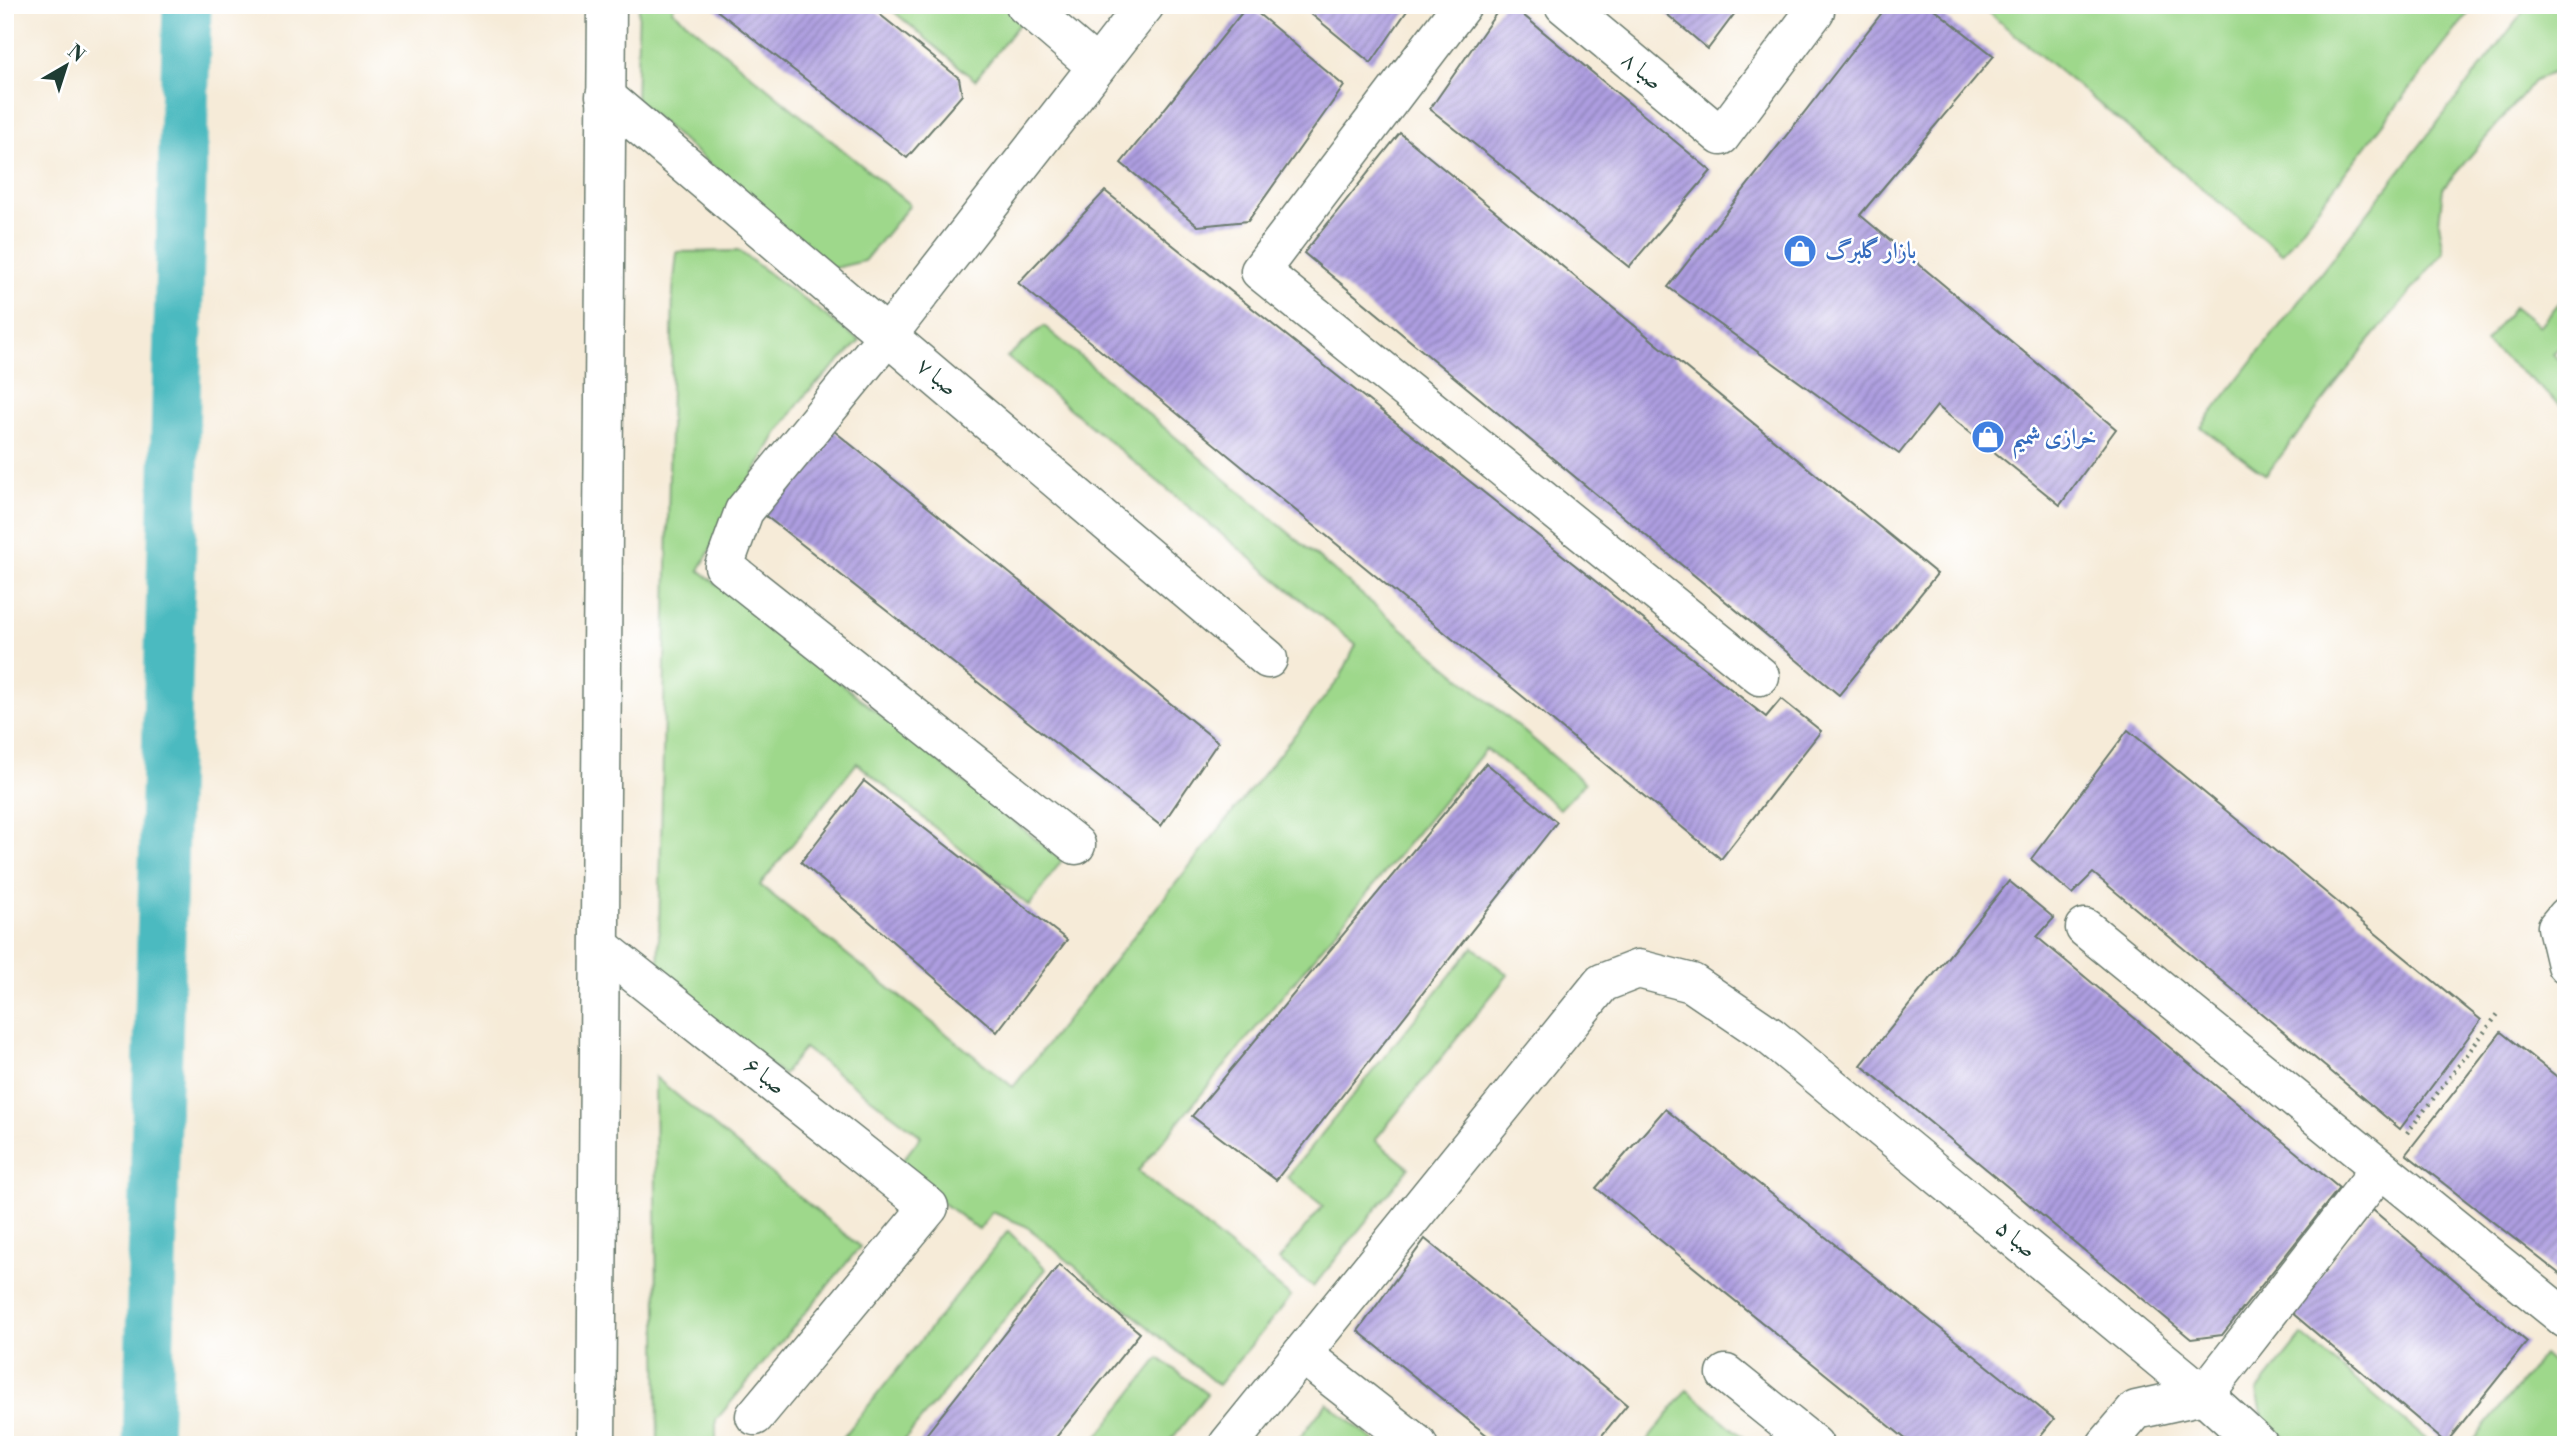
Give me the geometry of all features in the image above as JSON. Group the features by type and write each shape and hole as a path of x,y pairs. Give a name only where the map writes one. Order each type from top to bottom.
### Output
{"street":[{"path":"596,1445 607,5"},
{"path":"1025,5 1096,65"},
{"path":"1076,845 724,566 744,511 888,335 1145,5"},
{"path":"1462,5 1260,271 1760,676"},
{"name":"صبا ۸","path":"1564,5 1721,136 1815,11"},
{"name":"صبا ۷","path":"606,96 1268,659"},
{"path":"2561,922 2566,964"},
{"path":"2085,928 2566,1319"},
{"name":"صبا ۶","path":"601,947 929,1206 755,1416"},
{"name":"صبا ۵","path":"1228,1445 1602,983 1638,969 1692,983 1770,1036 2204,1395 2259,1445"},
{"path":"2106,1445 2136,1410 2204,1395 2380,1169"},
{"path":"1302,1353 1418,1445"},
{"path":"1726,1374 1814,1445"}],"path":[{"path":"2380,1169 2498,1014"}],"green space":[{"path":"639,5 675,5 672,10 910,205 864,261 831,269 636,100"},
{"path":"886,5 1005,5 1022,20 975,80"},
{"path":"1979,5 2475,5 2282,254"},
{"path":"2529,5 2566,5 2566,72 2559,70 2535,80 2443,188 2439,223 2444,252 2371,339 2266,475 2201,427"},
{"path":"739,251 860,341 806,394 776,435 699,570 1062,860 1029,906 857,763 760,885 1013,1087 1340,678 1356,645 1007,357 1044,326 1585,783 1560,809 1486,749 1138,1171 1291,1297 1218,1385 1026,1226 992,1212 979,1230 897,1168 921,1136 804,1048 783,1075 658,982 673,291 677,252"},
{"path":"2566,295 2566,337 2552,354 2566,365 2566,409 2485,342 2514,306 2539,326"},
{"path":"1473,947 1508,975 1375,1140 1409,1168 1313,1287 1279,1260 1323,1206 1287,1177"},
{"path":"655,1077 860,1247 716,1420 716,1445 658,1445"},
{"path":"1008,1231 1046,1269 900,1445 837,1445"},
{"path":"2302,1335 2433,1445 2294,1445 2264,1421 2257,1391"},
{"path":"2543,1355 2566,1376 2566,1445 2470,1445"},
{"path":"1159,1358 1207,1394 1167,1445 1091,1445"},
{"path":"1687,1390 1752,1445 1644,1445"},
{"path":"1327,1403 1380,1445 1294,1445"}],"building":[{"path":"710,5 868,5 959,78 962,95 907,158"},
{"path":"1248,5 1344,86 1248,221 1198,226 1121,163"},
{"path":"1300,5 1411,5 1371,63"},
{"path":"1502,5 1511,5 1711,171 1629,267 1430,109"},
{"path":"1656,5 1741,5 1708,49"},
{"name":"بازار گلبرگ","path":"1888,5 1929,5 1994,56 1860,215 2116,429 2060,505 1937,406 1899,454 1668,287"},
{"path":"1400,133 1937,574 1839,695 1304,253"},
{"path":"1105,191 1766,717 1781,699 1821,731 1721,859 1018,283"},
{"path":"828,426 1218,742 1161,826 762,513"},
{"path":"2128,730 2481,1020 2400,1129 2093,873 2072,894 2031,859"},
{"path":"1486,763 1557,822 1276,1180 1192,1116"},
{"path":"864,781 1067,940 997,1032 801,862"},
{"path":"2009,881 2054,918 2037,937 2339,1188 2222,1335 2191,1339 1861,1065"},
{"path":"2501,1032 2566,1084 2566,1279 2406,1154"},
{"path":"1665,1109 2054,1419 2033,1445 1913,1445 1596,1188"},
{"path":"2373,1210 2527,1342 2446,1443 2291,1312"},
{"path":"1425,1239 1627,1405 1594,1445 1499,1445 1358,1331"},
{"path":"1059,1265 1140,1333 1050,1445 918,1445"}],"waterway":[{"path":"147,1445 187,5"}],"place":[{"name":"بازار گلبرگ","path":"1800,251"},
{"name":"خرازی شمیم","path":"1988,437"}]}
